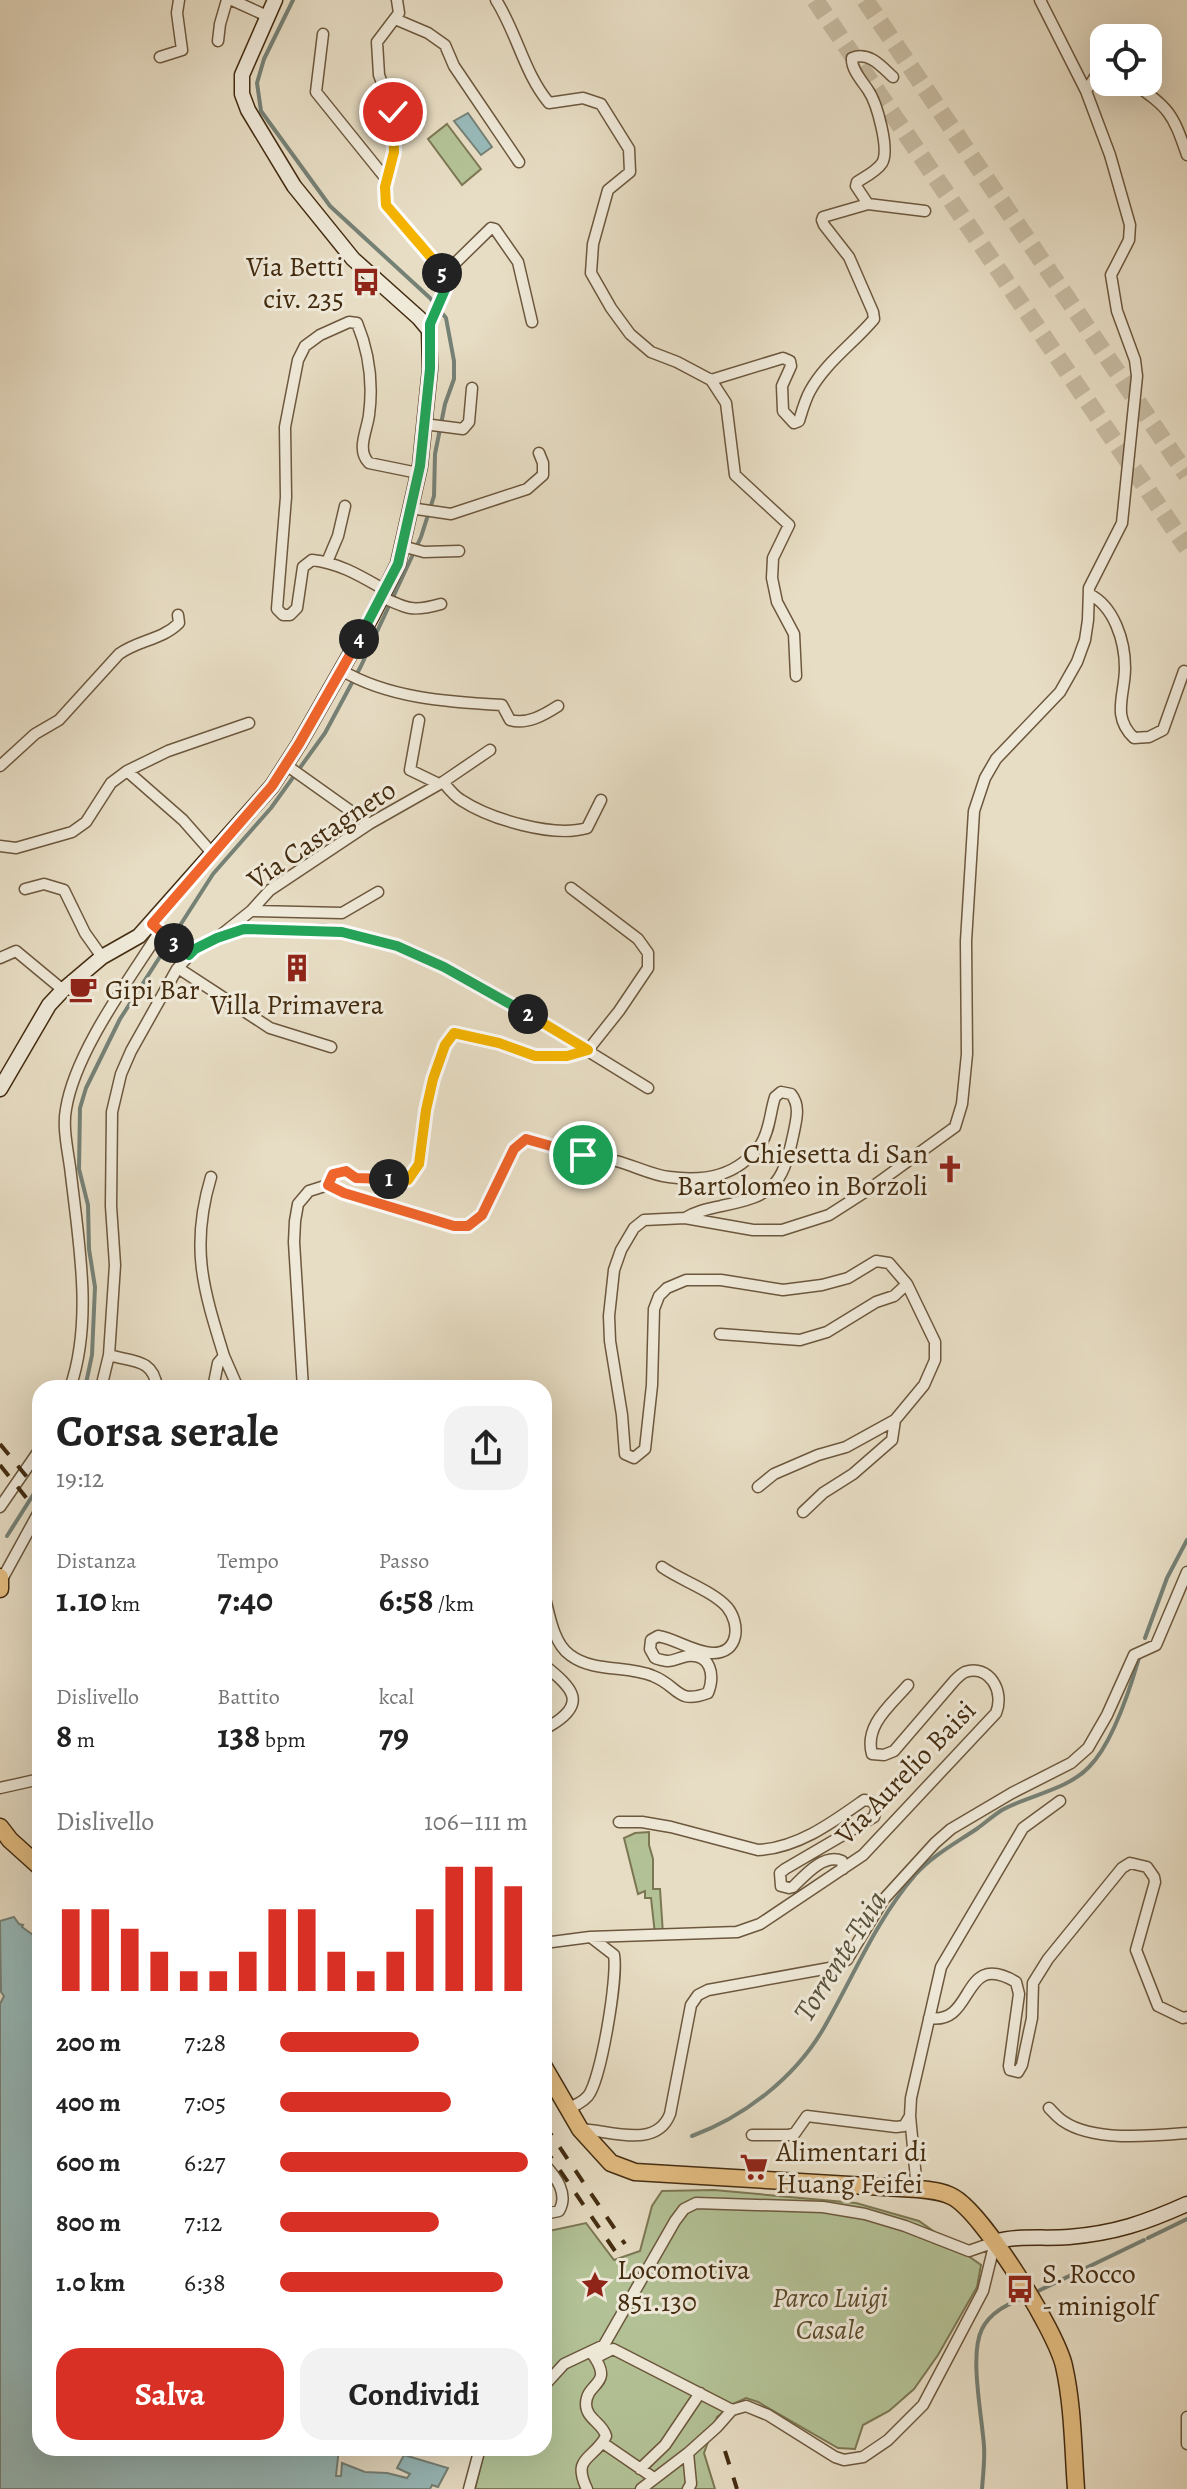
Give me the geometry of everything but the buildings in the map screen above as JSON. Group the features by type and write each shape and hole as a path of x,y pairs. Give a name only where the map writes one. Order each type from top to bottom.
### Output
{"main road":[{"path":"2,1830 32,1859"},
{"path":"552,2082 580,2129 611,2163 635,2172 917,2189 952,2196 969,2210 995,2242 1051,2332 1064,2364 1076,2489"}],"street":[{"path":"160,57 182,50 177,13 179,0"},
{"path":"218,41 220,24 230,0 267,16"},
{"path":"275,0 242,75 242,94 248,110 294,186 353,259 430,326"},
{"path":"397,0 399,13 377,42 379,75 393,112 394,152 387,180 386,205 435,262 445,280"},
{"path":"496,0 507,17 536,86 549,103 583,98 601,104 629,149 630,172 608,190 593,244 591,273 630,334 651,352 711,380 726,403 735,475 789,525 773,558 772,578 777,602 794,634 796,676"},
{"path":"758,1487 774,1474 846,1447 895,1420 924,1385 935,1360 935,1342 907,1284 889,1263 876,1261 848,1278 822,1285 783,1290 721,1280 686,1280 667,1288 659,1296 654,1309 652,1385 645,1449 634,1458 625,1454 610,1341 609,1316 614,1270 634,1228 644,1220 685,1218 753,1230 782,1230 829,1215 955,1127 962,1104 967,1054 966,941 974,811 985,778 996,759 1060,692 1077,662 1085,640 1089,588 1122,523 1137,376 1135,360 1117,311 1111,275 1129,240 1130,225 1110,155 1086,91 1040,0"},
{"path":"395,19 428,33 445,45 454,66 519,162"},
{"path":"323,34 316,92 387,180"},
{"path":"868,204 856,186 857,182 880,166 884,158 880,120 872,95 852,65 852,58 864,55 893,77"},
{"path":"1086,91 1090,85"},
{"path":"1151,96 1166,107 1176,121 1187,155"},
{"path":"711,380 783,358 790,361 791,366 782,386 783,411 794,423 799,421 809,392 874,319 849,257 822,220 823,217 868,204 925,211"},
{"path":"72,1380 78,1359 82,1308 65,1111 72,1084 97,1030 156,928 212,853 272,786 386,596 405,547 428,425 430,326 445,280 491,228 495,229 518,262 532,322"},
{"path":"418,473 369,463 363,457 370,386 368,354 357,323 349,322 320,335 305,346 298,360 285,427 286,497 277,609 283,615 290,615 297,608 303,567 312,560 347,569 406,609 420,610 441,604"},
{"path":"428,425 463,429 469,422 472,388"},
{"path":"414,508 451,514 531,487 543,475 539,453"},
{"path":"327,562 338,536 345,506"},
{"path":"405,547 424,552 459,551"},
{"path":"1089,594 1109,609 1119,633 1125,668 1120,699 1122,720 1125,729 1134,738 1149,737 1163,730 1184,671"},
{"path":"0,766 35,734 59,720 119,654 169,632 179,623 178,615"},
{"path":"343,671 375,687 462,703 502,705 510,720 520,723 545,715 558,706"},
{"path":"419,720 410,770 441,783 459,799 496,817 524,826 577,831 587,828 601,800"},
{"path":"0,846 16,848 72,832 86,822 111,783 127,771 168,751 249,723"},
{"name":"Via Castagneto","path":"103,1380 109,1355 115,1265 111,1206 112,1112 121,1074 131,1051 186,953 217,938 251,911 270,890 369,824 441,783 490,750"},
{"path":"286,765 369,824"},
{"path":"127,771 183,820 212,853"},
{"path":"25,889 44,884 64,890 85,933 102,957"},
{"path":"328,1185 333,1174 346,1171 356,1178 408,1180 419,1164 433,1079 445,1045 454,1033 499,1043 535,1056 567,1056 588,1050 641,982 648,968 648,953 638,939 571,888"},
{"path":"251,911 342,913 378,892"},
{"path":"156,928 186,953"},
{"path":"0,1089 49,1005 63,990 102,957 156,928"},
{"path":"217,938 244,929 323,930 388,943 444,967 508,1002 648,1088"},
{"path":"0,958 16,951 63,990"},
{"path":"178,968 270,1028 331,1047"},
{"path":"303,1380 294,1242 298,1204 309,1191 328,1185 344,1193 454,1226 468,1226 482,1215 514,1149 526,1139 667,1177 705,1179 741,1166 763,1142 775,1097 785,1092 791,1094 797,1106 796,1118 782,1175 775,1184 768,1192 755,1197 695,1212 685,1218"},
{"path":"211,1177 203,1203 200,1265 206,1296 234,1380"},
{"path":"720,1334 800,1340 827,1332 876,1302 894,1296 907,1284"},
{"path":"109,1355 143,1363 150,1367 156,1380"},
{"path":"215,1380 218,1363 224,1356"},
{"path":"803,1512 892,1440 895,1420"},
{"path":"0,1507 32,1460"},
{"path":"0,1583 32,1525"},
{"path":"552,1620 559,1643 569,1655 588,1665 653,1676 680,1695 692,1698 708,1693 712,1672 708,1663 700,1656 667,1661 655,1658 650,1649 651,1640 658,1636 672,1638 714,1653 728,1650 733,1644 736,1625 728,1608 719,1600 662,1567"},
{"path":"580,2129 633,2136 650,2134 666,2124 691,2005 698,1995 708,1990 835,1967 847,1960 884,1899 943,1836 1012,1793 1071,1763 1088,1748 1134,1655 1156,1645 1187,1572"},
{"path":"552,1672 570,1687 573,1701 563,1719 552,1725"},
{"name":"Via Aurelio Baisi","path":"552,1942 590,1937 737,1932 760,1924 863,1855 999,1707 1000,1691 995,1683 976,1672 965,1672 894,1751 884,1755 872,1754 869,1744 872,1728 908,1685"},
{"path":"0,1788 32,1781"},
{"path":"619,1822 671,1827 758,1850 800,1841 864,1800 871,1801 877,1807 874,1817 785,1869 780,1873 780,1882 781,1886 793,1887 824,1861 833,1858 842,1861 843,1869"},
{"path":"917,2189 911,2098 941,1967 1023,1828 1060,1801"},
{"path":"929,2018 944,2019 955,2012 985,1973 993,1972 1016,1982 1019,1994 1009,2066 1010,2070 1018,2072 1032,2018 1033,1983 1048,1959 1122,1868 1130,1863 1147,1867 1154,1877 1136,1944 1138,1956 1158,2006 1187,2017"},
{"path":"566,2109 588,2096 594,2084 609,2014 614,1955 590,1937"},
{"path":"1049,2108 1062,2121 1095,2133 1152,2136 1187,2133"},
{"path":"752,2135 795,2133 807,2116 896,2127 904,2126 910,2116"},
{"path":"552,2175 563,2196 559,2211 552,2212"},
{"path":"593,2355 604,2345 675,2221 684,2209 696,2203 823,2207 865,2214 969,2251 1008,2239 1070,2237 1139,2225 1187,2204"},
{"path":"641,2489 688,2453 732,2410 746,2406 756,2408 844,2460 863,2457 888,2440 923,2405 983,2291 995,2242"},
{"path":"552,2377 564,2364 613,2349 732,2410"},
{"path":"587,2489 580,2474 583,2462 603,2443 605,2431 589,2415 586,2407 586,2400 596,2386 601,2371 601,2365 593,2355"},
{"path":"640,2469 665,2445 700,2393"},
{"path":"1187,2417 1187,2444"},
{"path":"603,2443 654,2478"},
{"path":"688,2453 691,2484 688,2489"},
{"path":"469,2489 478,2456"}],"green space":[{"path":"447,124 481,169 462,185 428,139"},
{"path":"649,1832 653,1889 660,1889 663,1934 655,1934 651,1898 645,1898 645,1891 638,1894 624,1838"},
{"name":"Parco Luigi Casale","path":"714,2190 856,2203 919,2221 981,2265 977,2287 938,2355 914,2389 889,2411 863,2425 855,2449 838,2448 746,2398 717,2417 704,2453 715,2489 475,2489 483,2456 552,2456 552,2230 586,2223 614,2260 640,2251 652,2206 662,2191"}],"water":[{"path":"468,113 492,147 481,155 454,121"},
{"path":"14,1917 32,1934 32,2456 338,2456 336,2476 341,2476 342,2463 365,2472 407,2478 410,2474 397,2468 403,2456 407,2456 448,2468 438,2487 0,2489 0,2004 4,1996 1,1992 0,1921"}],"waterway":[{"path":"87,1380 92,1355 95,1287 89,1249 88,1205 79,1169 80,1108 86,1088 120,1019 213,874 271,808 325,733 361,666 421,537 434,496 435,454 445,404 454,379 446,318 430,298 330,206 261,111 257,83 264,59 293,0"},
{"path":"7,1536 32,1497"},
{"name":"Torrente Tuia","path":"1145,1638 1167,1578 1187,1540"},
{"name":"Torrente Tuia","path":"692,2136 749,2107 797,2065 822,2031 888,1912 922,1868 1002,1810 1059,1787 1089,1767 1113,1731 1139,1658"},
{"path":"1148,2238 1187,2219"},
{"path":"1034,2293 1144,2240"},
{"path":"982,2489 984,2451 976,2369 978,2340 990,2317 1026,2296"}],"tunnel":[{"path":"815,0 1187,548"},
{"path":"865,0 1187,475"}],"railway":[{"path":"0,1444 32,1483"},
{"path":"0,1465 32,1505"},
{"path":"552,2136 625,2244"},
{"path":"552,2159 615,2251"},
{"path":"725,2451 737,2489"}],"place":[{"name":"Via Betti civ. 235","path":"366,282"},
{"name":"Villa Primavera","path":"297,968"},
{"name":"Gipi Bar","path":"83,989"},
{"name":"Chiesetta di San Bartolomeo in Borzoli","path":"950,1169"},
{"name":"Alimentari di Huang Feifei","path":"754,2167"},
{"name":"Locomotiva 851.130","path":"595,2285"},
{"name":"S. Rocco - minigolf","path":"1020,2289"}],"route":[{"path":"393,112 394,152 385,187 386,205 441,269 447,285 430,324 430,369 420,466 398,564 372,616 272,786 152,924 189,955 217,938 244,929 323,930 388,943 444,967 588,1050 567,1056 535,1056 499,1043 454,1033 445,1045 433,1079 419,1164 408,1180 356,1178 346,1171 333,1174 328,1185 344,1193 454,1226 468,1226 482,1215 504,1166 514,1149 526,1139 583,1155"}]}
